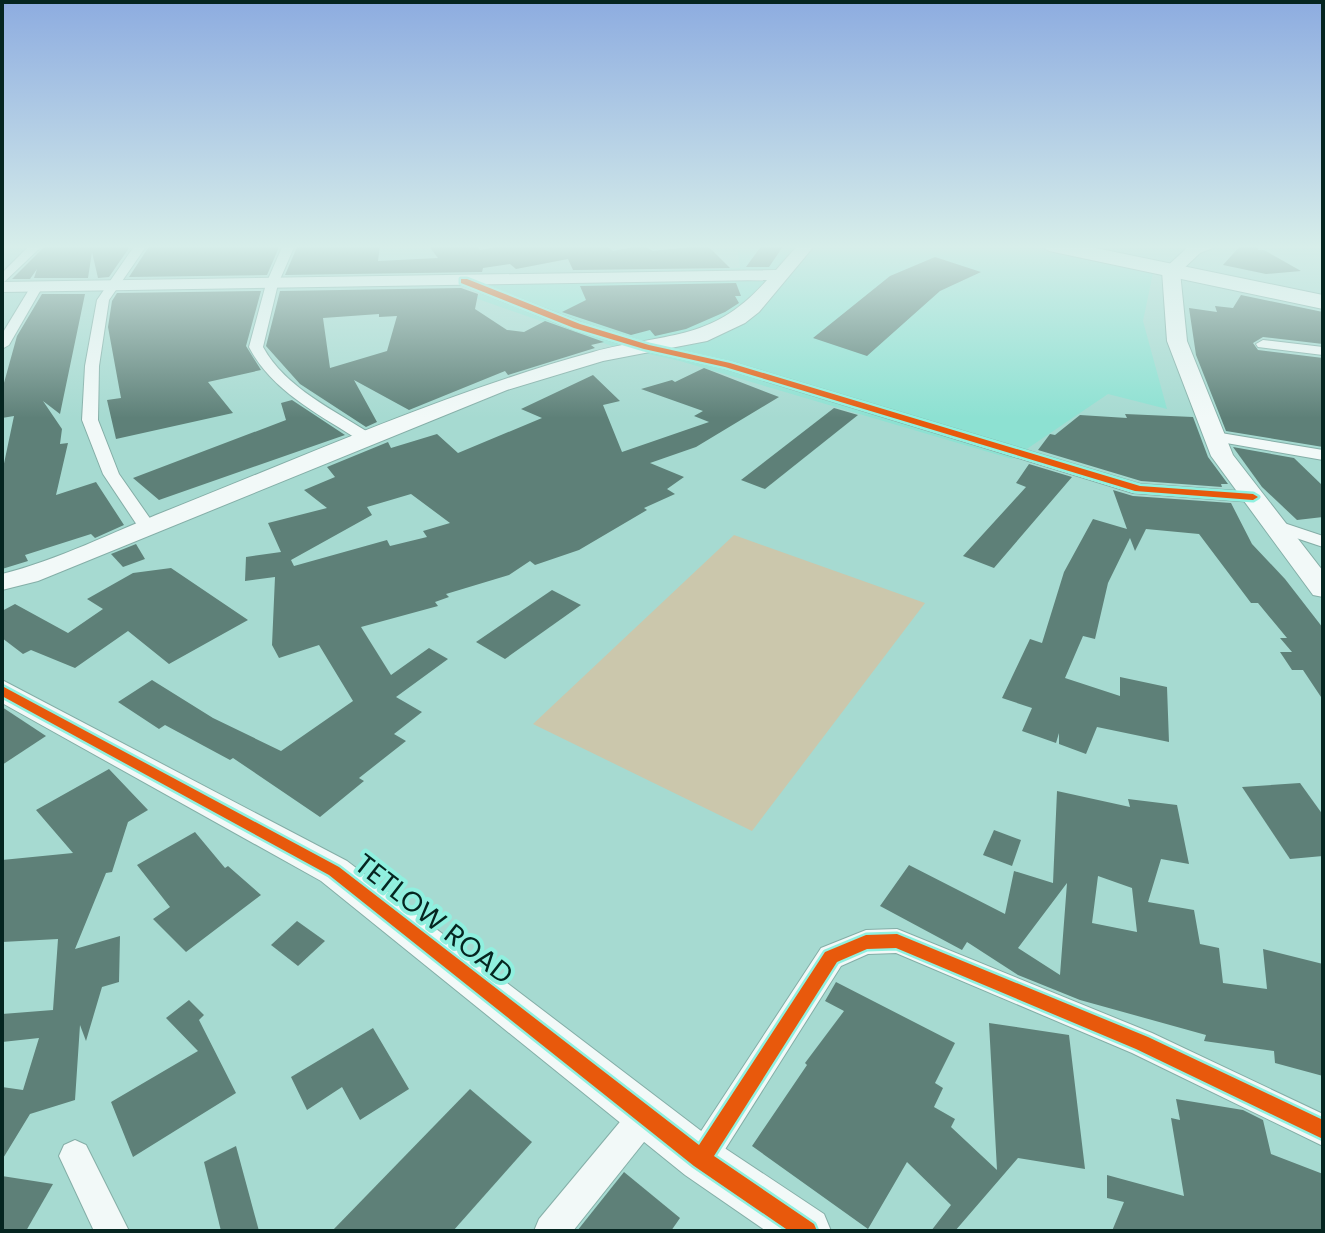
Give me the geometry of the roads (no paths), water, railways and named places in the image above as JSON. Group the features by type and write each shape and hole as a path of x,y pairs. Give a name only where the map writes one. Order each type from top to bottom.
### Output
{"street":[{"path":"2,345 27,303"},
{"path":"103,303 92,366 90,420 111,474 147,527"},
{"path":"267,303 256,347 261,359 279,378 368,439"},
{"path":"518,303 577,326 647,347 727,365 1139,489 1253,497"},
{"path":"2,582 500,386 600,356 700,337 738,319 758,303"},
{"path":"1175,303 1177,341 1222,456 1323,589"},
{"path":"1263,344 1323,351"},
{"path":"1215,437 1323,455"},
{"path":"1275,525 1323,542"},
{"name":"TETLOW ROAD","path":"2,690 334,871 701,1159 807,1231"},
{"path":"701,1159 831,957 866,942 897,941 1142,1043 1323,1130"},
{"path":"551,1231 645,1116"},
{"path":"75,1156 112,1231"}]}
